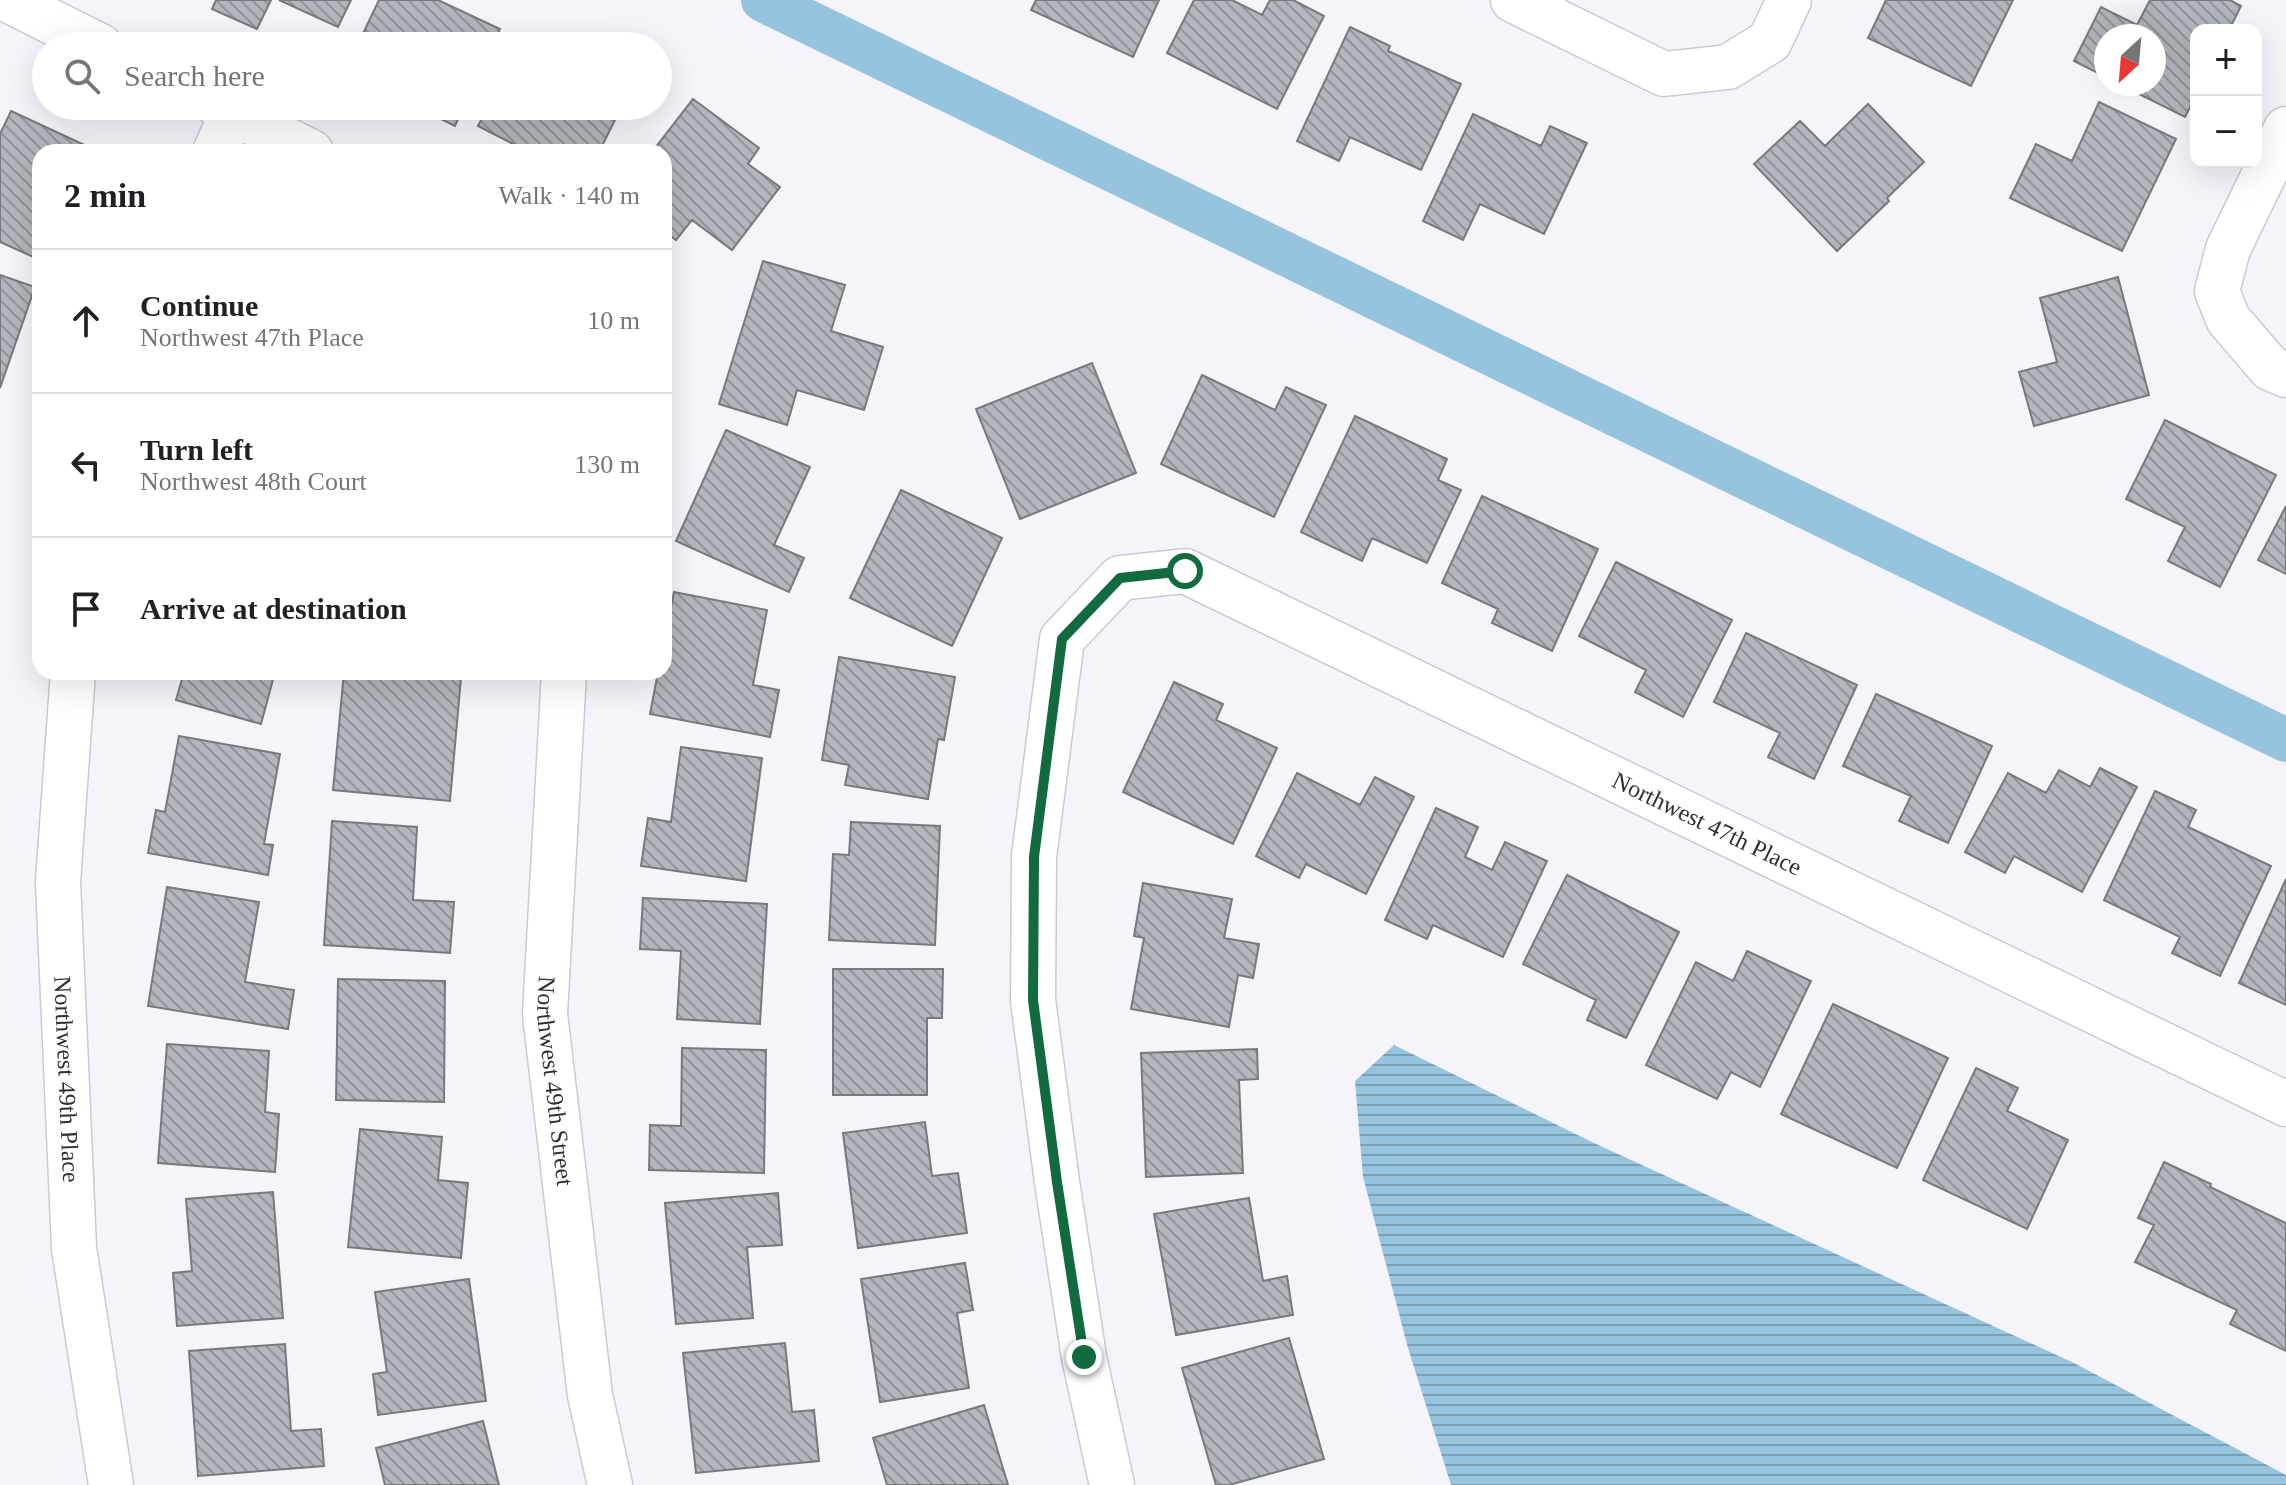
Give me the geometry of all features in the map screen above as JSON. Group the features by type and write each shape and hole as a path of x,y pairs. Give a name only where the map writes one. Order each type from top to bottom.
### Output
{"street":[{"path":"8,0 72,32"},
{"path":"1513,0 1664,74 1728,67 1770,41 1789,0"},
{"path":"217,144 223,120"},
{"path":"248,120 295,144"},
{"path":"2286,129 2228,249 2217,291 2228,319 2270,368 2286,375"},
{"name":"Northwest 47th Place","path":"1112,1485 1084,1357 1033,1000 1034,857 1062,639 1120,578 1185,571 2286,1104"},
{"name":"Northwest 49th Place","path":"72,680 58,882 74,1248 111,1485"},
{"name":"Northwest 49th Street","path":"564,680 545,1014 590,1395 610,1485"}],"water":[{"path":"1394,1045 1594,1143 2074,1363 2286,1475 2286,1485 1451,1485 1408,1348 1363,1177 1355,1081"}],"building":[{"path":"216,0 271,0 257,29 212,9"},
{"path":"279,0 351,0 338,27"},
{"path":"379,0 438,0 500,29 499,32 364,32"},
{"path":"1036,0 1159,0 1133,57 1031,10"},
{"path":"1194,0 1232,0 1262,15 1270,0 1293,0 1324,16 1277,109 1167,53"},
{"path":"1886,0 2013,0 1971,86 1868,38"},
{"path":"2150,0 2230,0 2241,6 2232,24 2190,24 2190,107 2185,117 2143,96 2166,96 2166,24 2138,24"},
{"path":"2101,7 2135,24 2094,24 2094,71 2074,61"},
{"path":"1350,27 1390,46 1388,51 1461,84 1421,170 1350,137 1339,161 1297,141"},
{"path":"693,99 759,148 748,164 780,187 732,250 692,220 676,240 672,237 672,144 658,144"},
{"path":"2099,102 2176,139 2122,251 2010,198 2036,144 2072,161"},
{"path":"1868,104 1924,162 1837,251 1754,164 1800,121 1825,146"},
{"path":"11,111 82,144 32,144 32,256 0,242 0,134"},
{"path":"1473,114 1541,146 1550,126 1587,143 1544,234 1480,204 1463,240 1423,221"},
{"path":"443,120 458,120 455,126"},
{"path":"481,120 615,120 603,144 513,144 478,126"},
{"path":"763,261 845,285 831,331 883,347 864,410 797,390 787,425 719,404"},
{"path":"0,275 32,286 32,296 0,388"},
{"path":"2118,277 2149,395 2034,426 2019,372 2057,362 2040,298"},
{"path":"1092,363 1136,473 1020,519 976,409"},
{"path":"1202,375 1275,410 1286,387 1326,405 1274,517 1161,464"},
{"path":"1355,416 1447,459 1438,480 1461,490 1427,563 1372,538 1362,561 1301,532"},
{"path":"2165,420 2276,475 2220,587 2168,561 2185,527 2126,499"},
{"path":"726,430 810,467 774,545 804,558 789,592 676,541"},
{"path":"901,490 1002,538 952,646 850,598"},
{"path":"1482,496 1598,549 1552,651 1492,623 1498,609 1442,583"},
{"path":"2286,506 2286,574 2258,560"},
{"path":"1616,562 1732,620 1683,717 1635,692 1646,670 1579,636"},
{"path":"674,592 767,610 753,685 779,690 770,737 650,714 656,680 672,680"},
{"path":"1746,633 1857,685 1814,779 1768,757 1780,733 1714,702"},
{"path":"839,657 955,677 944,740 938,739 928,799 845,785 849,765 822,760"},
{"path":"182,680 273,680 261,724 176,700"},
{"path":"343,680 461,680 450,801 333,790"},
{"path":"1174,682 1223,704 1216,720 1277,748 1233,844 1123,792"},
{"path":"1876,694 1992,746 1948,843 1899,821 1911,796 1843,766"},
{"path":"179,736 280,754 264,844 273,845 268,875 148,853 156,810 165,812"},
{"path":"681,747 762,758 746,881 641,866 648,818 671,822"},
{"path":"2100,768 2137,787 2082,892 2014,856 2005,873 1965,852 2008,773 2046,793 2059,770 2090,787"},
{"path":"1297,773 1360,805 1375,777 1414,797 1366,894 1306,864 1299,878 1256,856"},
{"path":"2155,791 2196,810 2188,827 2271,866 2220,976 2172,953 2180,937 2104,900"},
{"path":"1436,808 1478,827 1465,857 1492,870 1505,842 1547,861 1503,957 1433,925 1427,939 1385,920"},
{"path":"332,821 417,827 413,900 454,902 450,953 324,945"},
{"path":"851,822 940,826 935,945 829,940 833,854 849,855"},
{"path":"1567,875 1679,932 1626,1038 1587,1020 1596,1000 1523,964"},
{"path":"2286,879 2286,1005 2239,983"},
{"path":"1143,883 1232,899 1224,938 1259,944 1253,978 1238,975 1229,1027 1131,1009 1144,938 1134,936"},
{"path":"167,887 259,902 245,982 294,990 288,1029 148,1006"},
{"path":"643,898 767,904 760,1024 677,1019 681,951 640,949"},
{"path":"1747,951 1811,981 1760,1087 1731,1072 1717,1099 1646,1065 1696,962 1733,981"},
{"path":"833,969 943,969 942,1018 927,1018 927,1095 833,1095"},
{"path":"338,979 445,981 444,1102 336,1100"},
{"path":"1833,1004 1948,1058 1897,1168 1781,1114"},
{"path":"167,1044 269,1051 265,1112 279,1114 275,1172 158,1163"},
{"path":"682,1048 766,1050 764,1173 649,1170 650,1125 681,1126"},
{"path":"1257,1049 1258,1079 1239,1080 1243,1173 1146,1177 1141,1053"},
{"path":"1976,1068 2018,1088 2007,1111 2068,1140 2027,1229 1923,1180"},
{"path":"925,1122 932,1176 958,1173 967,1233 858,1248 843,1133"},
{"path":"360,1129 442,1137 438,1180 468,1183 461,1258 348,1247"},
{"path":"2164,1162 2286,1223 2286,1351 2230,1324 2237,1310 2135,1262 2154,1225 2138,1218"},
{"path":"273,1192 283,1318 177,1326 173,1273 192,1271 186,1199"},
{"path":"778,1193 782,1245 747,1247 753,1318 676,1324 665,1203"},
{"path":"1249,1198 1263,1281 1287,1276 1293,1315 1176,1335 1154,1214"},
{"path":"965,1263 973,1310 957,1313 969,1388 880,1402 861,1279"},
{"path":"469,1279 486,1401 378,1415 373,1374 387,1372 375,1292"},
{"path":"1289,1338 1324,1459 1229,1485 1216,1485 1182,1368"},
{"path":"785,1343 792,1412 814,1410 819,1461 696,1473 683,1353"},
{"path":"285,1344 291,1431 321,1429 324,1466 198,1476 189,1351"},
{"path":"984,1405 1008,1485 887,1485 873,1438"},
{"path":"483,1421 499,1485 385,1485 376,1448"}],"waterway":[{"path":"763,0 2286,740"}],"route":[{"path":"1084,1357 1033,1000 1034,857 1062,639 1120,578 1185,571"}]}
